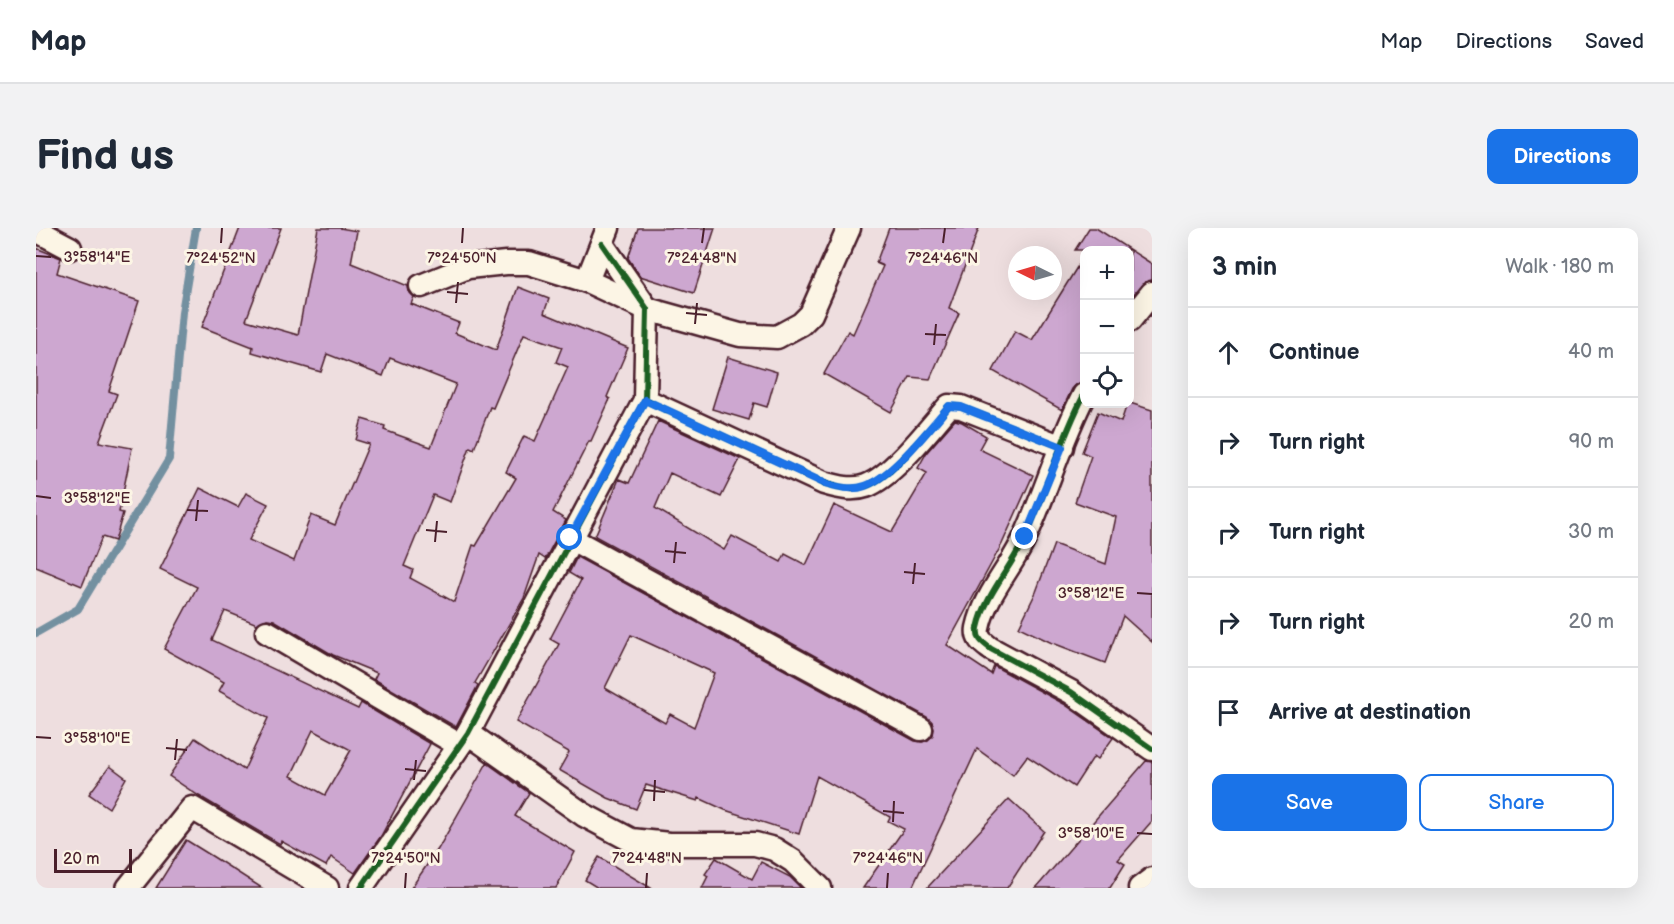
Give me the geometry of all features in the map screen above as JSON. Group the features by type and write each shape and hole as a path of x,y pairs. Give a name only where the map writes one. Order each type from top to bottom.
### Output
{"street":[{"path":"421,285 468,267 529,263 587,281 647,309 740,335 777,337 788,333 811,314 849,228"},
{"path":"36,230 70,248"},
{"path":"361,888 464,739 645,400 647,309 605,236"},
{"path":"587,281 605,236"},
{"path":"1134,315 1152,293"},
{"path":"645,400 824,483 842,488 867,486 882,478 949,406 961,407 1062,447"},
{"path":"1080,404 1025,537 985,608 978,635 980,641 991,649 1071,693 1152,749"},
{"path":"570,538 921,729"},
{"path":"267,632 464,739 584,815 631,840 669,844 755,844 774,849 793,861 820,888"},
{"path":"128,888 192,808 327,888"},
{"path":"1140,888 1152,879"}],"building":[{"path":"240,228 281,228 246,320 298,335 318,228 340,228 357,231 351,263 408,286 409,292 414,297 411,304 459,323 455,333 496,350 518,287 549,299 544,313 628,348 607,397 610,399 591,441 553,512 566,520 545,559 539,555 524,598 475,683 478,685 456,727 374,679 377,673 333,655 274,620 267,619 257,624 225,611 212,640 358,709 361,703 430,744 381,836 355,873 331,857 326,866 281,841 280,844 169,776 195,738 244,770 268,718 219,691 224,682 164,649 197,587 160,569 200,488 238,507 246,493 268,504 249,540 294,561 311,515 335,525 369,444 356,440 362,419 385,426 384,430 431,447 456,384 390,358 383,376 327,354 321,372 252,352 253,347 202,327","holes":["524,334 562,347 556,362 568,367 535,441 524,436 506,472 516,478 476,546 473,545 454,602 410,578 413,570 404,566 433,495 450,502 470,447 474,449 490,407 493,408","313,730 351,750 325,795 291,776"]},
{"path":"638,228 715,228 694,293 640,276 628,258"},
{"path":"889,228 979,228 949,308 959,313 930,379 910,377 891,412 824,374 848,331 853,334 883,266 876,263"},
{"path":"1089,228 1096,228 1124,246 1080,246 1080,250 1075,250"},
{"path":"36,248 61,258 57,273 139,301 109,391 117,394 99,442 132,448 119,512 123,513 115,541 102,537 82,586 36,567"},
{"path":"1134,252 1152,264 1152,280 1142,284 1134,294"},
{"path":"1080,262 1080,383 1072,389 1062,410 993,371 1015,331 1032,340 1057,300 1062,300 1062,292"},
{"path":"728,357 777,372 767,407 754,403 749,420 712,409"},
{"path":"1134,404 1152,410 1152,642 1123,616 1105,663 1050,642 1019,627 1036,592 1054,544 1106,564 1116,517 1075,502 1091,456 1082,452 1098,412 1121,422 1126,408 1134,408"},
{"path":"955,420 986,436 979,449 1033,475 1002,544 947,645 991,674 994,666 1064,704 1113,738 1098,759 1094,756 1074,787 1027,756 1013,775 977,749 912,888 863,888 904,829 888,821 890,817 817,776 799,834 725,810 699,798 698,801 646,785 636,809 608,798 559,770 569,752 516,722 559,644 550,639 581,580 569,573 577,557 915,741 928,740 933,735 934,728 927,717 595,536 619,479 629,483 658,421 740,459 721,497 670,473 655,508 724,550 732,536 781,562 785,554 806,565 834,505 892,532 927,473 918,468 927,452","holes":["631,635 714,673 694,727 670,714 665,723 605,688"]},
{"path":"1146,761 1152,762 1152,821 1118,860 1125,864 1110,888 1036,888"},
{"path":"487,763 529,793 515,816 575,852 556,888 411,888 438,849"},
{"path":"110,766 126,778 109,808 89,794"},
{"path":"1009,799 1044,831 1007,888 927,888"},
{"path":"186,840 215,858 262,888 156,888"},
{"path":"599,857 651,888 598,888 585,880"},
{"path":"716,858 752,879 761,862 790,877 801,888 702,888 708,876 705,874"}],"waterway":[{"path":"36,633 78,609 169,459 182,312 196,228"}],"cycle path":[{"path":"361,888 468,733 645,400 647,309 602,244"},
{"path":"645,400 824,483 845,488 866,486 887,473 899,463 949,406 961,407 1062,447"},
{"path":"1080,404 1026,535 987,603 978,628 978,635 991,649 1071,692 1152,749"}],"route":[{"path":"570,538 645,400 824,483 842,488 867,486 882,478 949,406 961,407 1062,447 1025,537"}]}
